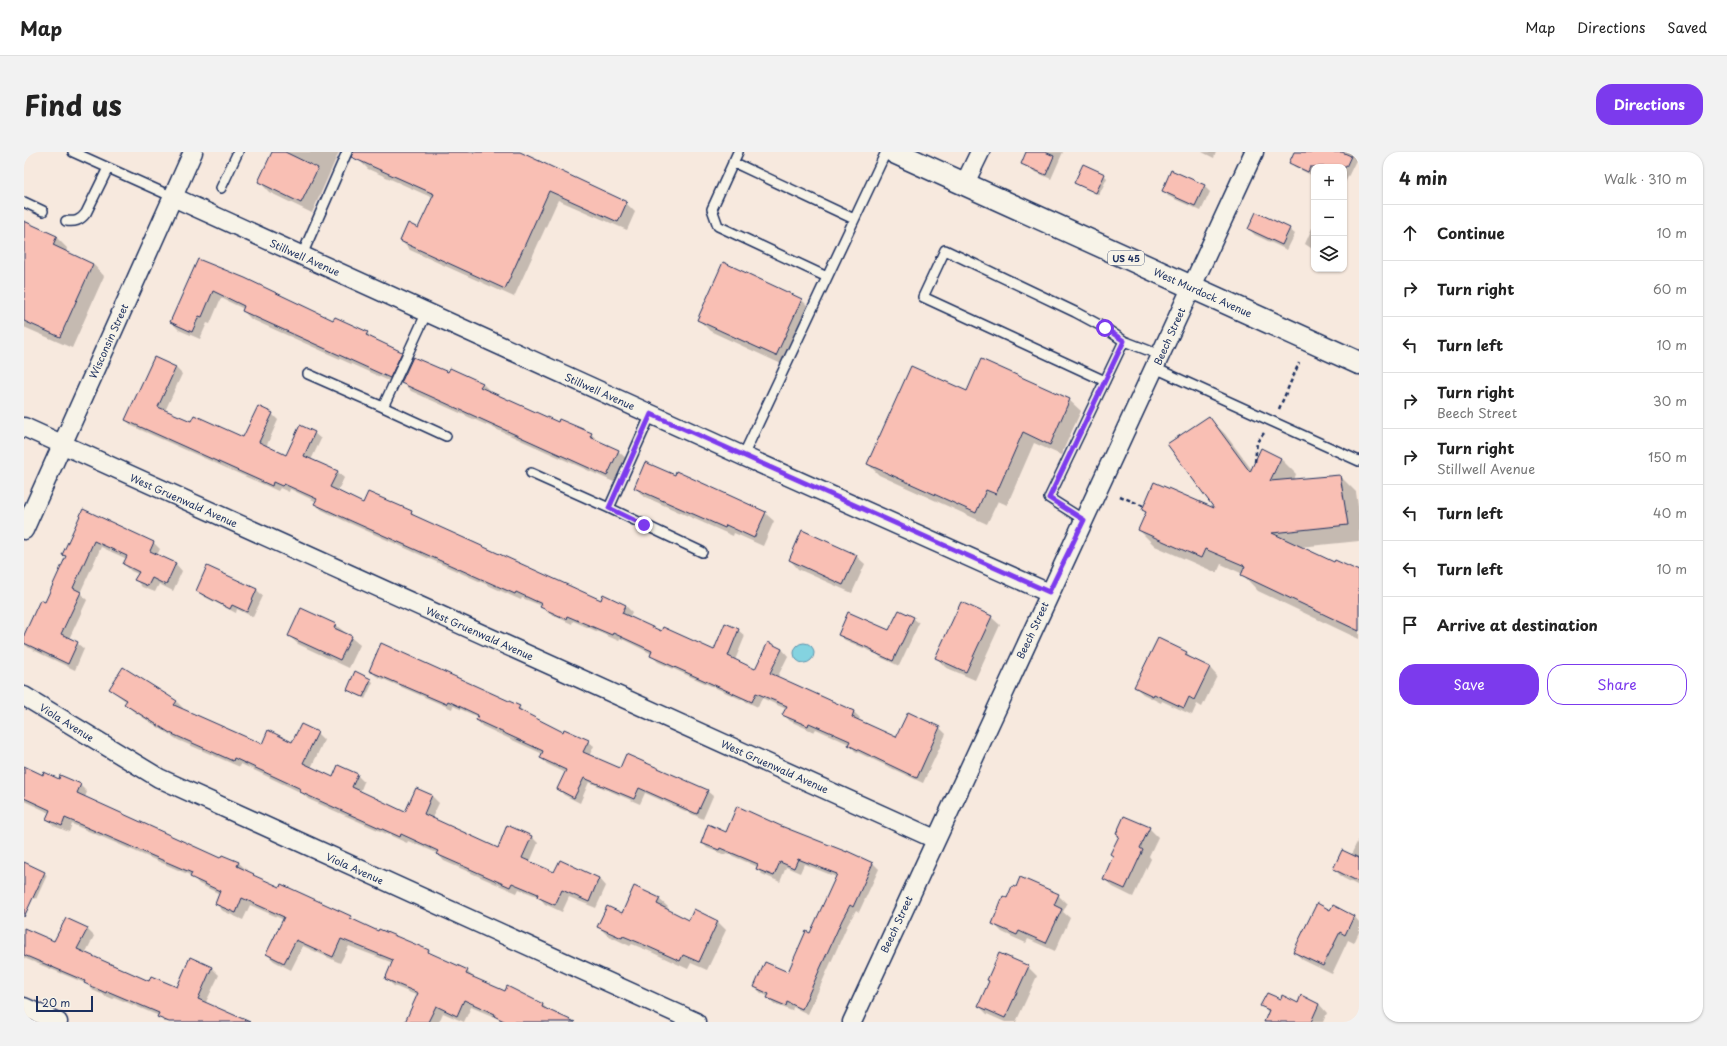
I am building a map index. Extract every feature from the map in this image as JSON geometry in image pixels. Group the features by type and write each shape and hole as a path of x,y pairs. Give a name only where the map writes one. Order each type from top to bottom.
{"main road":[{"name":"West Murdock Avenue","path":"894,152 1359,363"}],"street":[{"name":"Wisconsin Street","path":"24,530 194,152"},
{"path":"964,184 980,152"},
{"name":"Beech Street","path":"852,1022 1049,592 1084,520 1190,287 1254,152"},
{"name":"Stillwell Avenue","path":"173,197 743,456 1049,592"},
{"name":"West Gruenwald Avenue","path":"24,427 935,839"},
{"name":"Viola Avenue","path":"24,696 158,778 696,1022"},
{"path":"24,1007 58,1022"}],"lane":[{"path":"73,152 173,197"},
{"path":"221,188 237,152"},
{"path":"302,255 347,152"},
{"path":"738,152 712,209 718,226 827,277"},
{"path":"743,456 886,152"},
{"path":"733,162 854,219"},
{"path":"66,221 75,222 82,218 86,213 108,168"},
{"path":"24,202 43,211"},
{"path":"1105,381 923,297 945,250 1075,312 1105,328 1157,362 1359,461"},
{"path":"384,408 427,312"},
{"path":"1084,520 1049,498 1124,341"},
{"path":"308,374 446,436"},
{"path":"609,508 651,414"},
{"path":"531,473 702,552"}],"path":[{"path":"1278,410 1299,363"},
{"path":"1120,496 1143,506"}],"water":[{"path":"800,643 808,643 814,649 814,657 808,663 800,663 794,657 794,649"}],"building":[{"path":"272,152 285,152 318,168 301,203 258,182"},
{"path":"353,152 520,152 627,202 618,222 549,191 505,289 400,241 408,223 418,228 434,194 351,157"},
{"path":"1026,152 1045,152 1054,156 1046,175 1021,164"},
{"path":"1294,152 1342,152 1351,156 1347,165 1311,164 1308,172 1289,163"},
{"path":"1083,164 1105,174 1096,193 1074,183"},
{"path":"1171,170 1205,185 1195,206 1162,191"},
{"path":"1256,212 1290,228 1282,245 1248,229"},
{"path":"24,221 57,236 53,245 93,264 60,337 24,321"},
{"path":"198,259 245,278 333,320 335,317 368,332 366,335 402,352 390,378 242,311 244,306 213,291 202,317 199,316 192,332 170,322"},
{"path":"723,262 802,299 776,356 697,320"},
{"path":"154,357 176,367 158,407 191,421 194,415 243,437 258,406 273,413 259,442 286,455 300,425 315,432 304,456 338,471 330,487 363,503 368,492 412,511 411,514 601,600 603,594 626,605 622,613 661,631 663,627 714,650 725,623 739,629 728,656 755,669 768,642 782,649 770,673 854,711 852,717 896,737 908,712 940,727 917,778 848,745 850,741 809,723 808,726 782,715 787,706 756,693 752,702 650,656 652,651 613,633 612,635 567,616 566,619 540,607 542,604 516,592 515,594 314,504 317,499 284,484 282,486 273,482 272,486 125,420"},
{"path":"413,357 448,372 450,368 483,383 480,387 558,422 559,419 592,433 590,437 619,450 607,476 401,383"},
{"path":"981,359 1070,399 1050,445 1023,432 996,494 986,490 976,513 867,464 911,366 967,391"},
{"path":"1209,416 1250,472 1261,448 1281,458 1270,481 1340,475 1348,525 1272,533 1334,562 1335,560 1359,571 1359,631 1241,575 1245,566 1205,549 1201,558 1138,530 1146,512 1142,510 1154,482 1214,508 1167,444"},
{"path":"645,462 675,475 676,471 766,512 754,538 726,525 725,528 634,488"},
{"path":"83,509 154,542 150,551 176,563 166,585 152,578 148,586 134,580 139,572 123,564 127,556 94,541 73,588 81,592 61,634 78,642 68,664 24,643 24,635 40,600 45,602 66,556 62,555"},
{"path":"802,530 857,555 843,585 789,560"},
{"path":"207,566 257,589 247,612 232,605 230,609 196,591"},
{"path":"961,602 992,616 966,672 935,658"},
{"path":"301,608 336,624 334,628 352,636 340,660 288,636"},
{"path":"899,610 914,617 893,661 873,652 873,650 838,635 848,612 889,630"},
{"path":"1158,638 1187,652 1185,655 1210,667 1194,700 1189,697 1184,708 1154,694 1153,696 1134,687"},
{"path":"381,643 520,706 518,709 563,732 564,729 589,740 583,752 620,768 626,754 708,790 697,814 639,788 634,799 584,778 574,798 557,789 566,770 540,758 543,751 476,720 478,715 448,701 446,704 369,671"},
{"path":"123,667 177,701 174,705 262,744 268,730 292,742 301,724 318,732 303,763 333,777 338,765 358,774 352,787 405,812 416,788 432,795 424,814 498,848 507,825 532,836 522,858 554,872 560,860 599,878 589,902 562,890 555,905 537,897 538,894 512,883 510,887 436,854 438,851 401,834 400,837 300,792 301,789 234,758 233,761 170,733 124,704 127,700 109,689"},
{"path":"355,671 371,679 363,697 347,690"},
{"path":"24,766 43,775 44,772 59,779 60,775 81,784 77,793 220,858 222,855 239,862 237,866 254,874 253,875 280,887 281,884 351,916 350,918 378,931 379,929 429,950 428,952 468,970 466,974 505,991 507,986 543,1004 542,1007 575,1022 506,1022 494,1016 495,1014 464,1000 457,1016 436,1006 428,1022 405,1022 418,993 385,979 393,960 341,939 333,957 296,940 284,963 266,954 284,917 242,898 236,913 215,904 220,891 190,877 192,873 65,818 62,826 46,819 50,810 24,798"},
{"path":"737,806 781,826 847,851 873,863 853,907 850,905 842,920 802,1009 787,1002 786,1006 767,998 769,994 754,987 765,962 788,972 806,931 810,933 837,874 798,859 794,868 780,862 774,876 756,869 758,864 720,848 719,850 701,843 708,824 726,832"},
{"path":"1124,816 1150,827 1140,848 1143,850 1125,889 1103,879 1113,856 1110,854 1119,836 1116,834"},
{"path":"1342,850 1359,858 1359,882 1333,869"},
{"path":"24,862 45,872 24,917"},
{"path":"1020,877 1059,894 1054,905 1062,909 1046,943 1019,931 1017,935 992,924 1003,896 1007,898 1012,886 1016,887"},
{"path":"634,886 660,898 657,904 689,920 694,909 718,921 699,962 683,955 680,961 623,936 622,938 597,927 607,906 622,913"},
{"path":"1317,903 1330,910 1333,905 1354,916 1345,935 1340,932 1323,966 1293,952"},
{"path":"66,918 88,928 77,949 149,981 151,976 177,987 190,957 212,967 198,999 250,1022 169,1022 157,1017 159,1013 107,991 106,993 84,983 85,981 24,955 24,928 54,941"},
{"path":"999,953 1029,966 1005,1018 978,1006 989,981 987,980"},
{"path":"1267,993 1281,999 1282,995 1298,1003 1301,995 1319,1004 1311,1022 1264,1022 1269,1010 1260,1006"}],"route":[{"path":"644,525 609,508 651,414 1049,592 1084,520 1049,498 1124,341 1105,328"}]}
